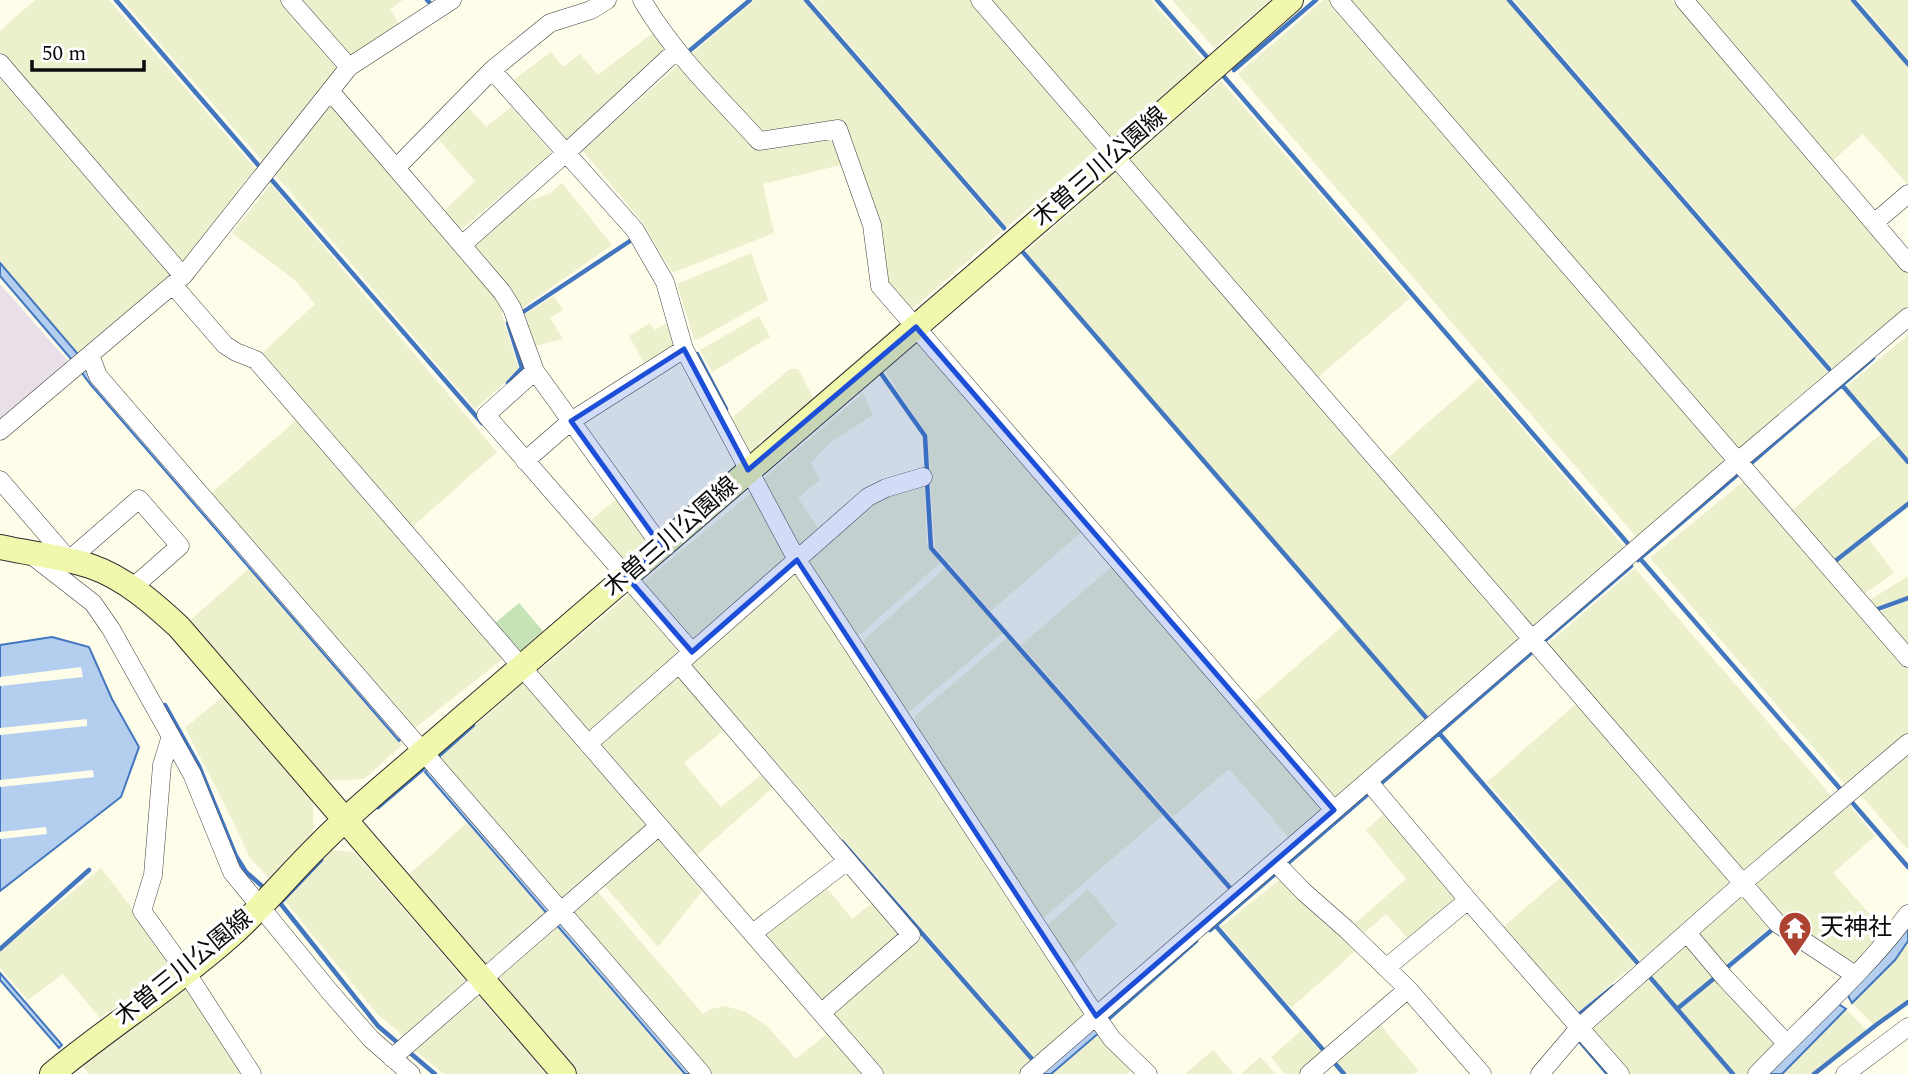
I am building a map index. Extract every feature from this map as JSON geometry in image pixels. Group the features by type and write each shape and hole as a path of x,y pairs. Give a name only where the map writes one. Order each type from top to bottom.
{"main road":[{"name":"木曽三川公園線","path":"52,1074 230,936 321,842 424,751 1291,0"},
{"path":"0,547 92,566 150,600 179,627 564,1074"}],"street":[{"path":"290,0 349,67"},
{"path":"0,431 178,280 349,67 452,0"},
{"path":"396,168 492,70 550,23 591,10 607,0"},
{"path":"642,0 676,51 759,141 838,129 872,225 880,286 1334,810"},
{"path":"980,0 1778,924 1855,975"},
{"path":"1339,0 1908,658"},
{"path":"1684,0 1908,263"},
{"path":"462,245 676,51"},
{"path":"0,63 178,280 225,345 256,360 874,1074"},
{"path":"492,70 635,230 666,282 684,349 797,560 1096,1016 1112,1039 1148,1074"},
{"path":"330,91 502,292 512,308 535,371 661,546"},
{"path":"1874,223 1908,194"},
{"path":"1029,1074 1908,317"},
{"path":"525,461 571,421 684,349"},
{"path":"84,360 424,751 557,915 702,1074"},
{"path":"535,371 486,415 626,576 685,658 847,860 911,935 821,1013"},
{"path":"588,744 868,496 923,477"},
{"path":"0,480 69,560 139,499 180,545 132,588"},
{"path":"30,554 93,603 111,629 192,774 232,872 371,1039 411,1074"},
{"path":"171,736 162,765 153,875 142,911 186,972 252,1074"},
{"path":"1540,1074 1580,1027 1743,883 1908,743"},
{"path":"1368,781 1620,1074"},
{"path":"392,1058 659,826"},
{"path":"752,933 847,860"},
{"path":"1275,862 1408,989 1482,1074"},
{"path":"1386,968 1468,900"},
{"path":"1757,1074 1839,994 1908,914"},
{"path":"1687,933 1787,1044"},
{"path":"1309,1074 1408,989"},
{"path":"1845,1074 1908,1027"}],"highlighted area":[{"path":"916,327 1334,810 1096,1016 797,560 692,652 626,576 661,546 571,421 684,349 748,470"}],"shaded area":[{"path":"0,284 67,360 65,369 0,425"}],"green space":[{"path":"35,0 109,0 259,173 185,264 181,264 0,51 0,31"},
{"path":"122,0 286,0 342,65 266,165"},
{"path":"297,0 403,0 390,9 400,26 353,58 345,57"},
{"path":"755,0 804,0 1002,231 910,311 888,285 842,124 758,137 690,55"},
{"path":"811,0 973,0 1100,146 1007,227"},
{"path":"986,0 1151,0 1203,60 1109,142"},
{"path":"1172,0 1270,0 1214,48"},
{"path":"1323,0 1331,0 1727,461 1638,539 1238,74"},
{"path":"1346,0 1507,0 1829,374 1737,451"},
{"path":"1514,0 1672,0 1908,270 1908,307 1834,370"},
{"path":"1691,0 1850,0 1908,67 1908,185 1863,134 1831,162"},
{"path":"1858,0 1908,0 1908,59"},
{"path":"655,31 668,46 667,52 568,139 562,139 511,82 551,52 563,67 580,54 598,75"},
{"path":"682,62 756,146 831,135 845,164 763,184 774,233 672,272 641,220 582,150"},
{"path":"0,71 170,271 168,278 79,354 0,263"},
{"path":"1221,81 1410,298 1315,380 1127,162"},
{"path":"466,105 486,127 511,107 552,153 463,228 458,228 444,211 475,181 435,135"},
{"path":"327,107 334,107 506,310 502,314 519,370 475,409 273,172"},
{"path":"1118,170 1520,635 1520,642 1430,719 1026,252"},
{"path":"562,183 612,245 522,308 471,245 517,205 549,194"},
{"path":"271,184 497,452 412,527 260,355 315,304 295,280 232,233"},
{"path":"751,253 768,300 699,339 694,339 677,284"},
{"path":"554,296 563,310 550,318 563,339 531,347 520,317"},
{"path":"759,316 770,337 712,372 700,350"},
{"path":"650,323 655,330 668,325 677,350 659,363 654,357 644,363 629,336"},
{"path":"1908,335 1908,460 1846,387"},
{"path":"920,341 1085,529 991,611 935,547 927,435 885,371"},
{"path":"790,369 798,369 814,399 759,442 760,446 748,455 730,419"},
{"path":"1479,378 1626,549 1533,629 1384,461"},
{"path":"863,393 873,415 831,442 811,463 820,480 798,498 819,529 805,543 798,544 764,483 764,478"},
{"path":"298,419 504,658 411,731 209,495"},
{"path":"1881,434 1908,466 1908,502 1831,562 1789,513"},
{"path":"924,480 927,546 941,562 861,634 854,634 808,566 806,555 870,500"},
{"path":"1745,480 1908,668 1908,736 1848,788 1650,558"},
{"path":"751,493 787,554 786,563 694,643 639,586"},
{"path":"619,497 649,538 620,564 586,524"},
{"path":"1868,538 1894,573 1864,594 1837,563"},
{"path":"1115,564 1324,809 1290,839 1229,769 1173,817 1021,645"},
{"path":"946,567 1004,632 910,711 902,710 863,650 865,639"},
{"path":"250,568 402,745 364,779 324,781 188,622"},
{"path":"1635,568 1834,799 1742,874 1546,646"},
{"path":"791,572 798,573 1086,1009 1086,1017 1036,1059 690,664"},
{"path":"1908,576 1908,596 1876,608 1870,600"},
{"path":"631,593 681,649 681,655 594,732 586,732 536,673"},
{"path":"1908,601 1908,651 1875,613"},
{"path":"519,603 543,631 519,652 494,624"},
{"path":"1344,625 1427,722 1336,800 1250,706"},
{"path":"1008,637 1163,815 1041,920 913,726 915,716"},
{"path":"679,673 728,727 684,763 721,807 766,771 777,784 694,858 600,749 601,739"},
{"path":"525,681 647,823 646,829 559,903 437,760"},
{"path":"227,693 313,794 313,832 269,878 250,858 185,728"},
{"path":"1578,702 1734,880 1645,965 1487,782"},
{"path":"1908,749 1908,850 1860,794"},
{"path":"1846,801 1875,836 1833,873 1885,931 1856,962 1784,921 1753,886"},
{"path":"1386,812 1458,895 1456,901 1410,941 1386,914 1362,935 1352,926 1406,879 1366,830"},
{"path":"468,822 548,915 485,968 406,877"},
{"path":"659,838 703,890 658,947 604,885"},
{"path":"332,850 354,852 467,983 405,1037 377,1014 285,901"},
{"path":"101,868 173,962 171,967 100,1018 63,974 28,1000 0,968 0,952"},
{"path":"1283,877 1360,947 1291,1008 1221,927"},
{"path":"1561,877 1636,963 1575,1015 1501,929"},
{"path":"823,883 852,919 876,900 903,931 821,1004 758,932"},
{"path":"1088,889 1117,924 1072,966 1045,927"},
{"path":"592,891 598,892 703,1014 725,1006 746,1012 767,1026 796,1059 829,1032 865,1074 707,1074 567,912"},
{"path":"1739,894 1744,896 1771,926 1722,968 1695,931"},
{"path":"555,923 685,1074 576,1074 492,977"},
{"path":"919,935 1033,1062 1019,1074 882,1074 831,1014"},
{"path":"1908,941 1908,1001 1874,1025 1852,1003 1895,960"},
{"path":"1683,942 1716,974 1678,1007 1649,972"},
{"path":"1645,976 1730,1074 1627,1074 1586,1027"},
{"path":"1718,978 1781,1044 1749,1074 1736,1074 1680,1010"},
{"path":"188,985 246,1074 89,1074 77,1060"},
{"path":"474,991 546,1074 444,1074 411,1047"},
{"path":"1846,1009 1867,1031 1812,1074 1782,1074"},
{"path":"1377,1021 1418,1070 1414,1074 1347,1074 1334,1058"},
{"path":"1302,1030 1323,1054 1300,1074 1285,1074 1271,1057"},
{"path":"1100,1032 1132,1065 1127,1074 1051,1074"},
{"path":"1213,1050 1234,1074 1185,1074"},
{"path":"1260,1057 1276,1074 1241,1074"}],"water":[{"path":"0,263 404,736 399,741 0,276"},
{"path":"52,637 89,647 112,699 139,747 121,797 0,891 0,645"},
{"path":"431,767 696,1074 685,1074 425,772"},
{"path":"1908,924 1908,941 1895,960 1852,1003 1847,994"},
{"path":"0,973 62,1045 59,1048 0,980"},
{"path":"1837,1003 1846,1009 1782,1074 1767,1074"},
{"path":"1092,1027 1100,1032 1051,1074 1038,1074"}],"pier":[{"path":"81,667 83,677 0,686 0,677"},
{"path":"87,719 87,726 0,735 0,728"},
{"path":"93,770 94,777 0,787 0,780"},
{"path":"46,827 47,834 0,839 0,832"}],"waterway":[{"path":"116,0 259,166"},
{"path":"427,0 430,3"},
{"path":"688,52 750,0"},
{"path":"806,0 1004,228"},
{"path":"1157,0 1207,57"},
{"path":"1234,70 1316,0"},
{"path":"1509,0 1829,369"},
{"path":"1853,0 1908,64"},
{"path":"1220,72 1630,546"},
{"path":"270,178 482,423"},
{"path":"520,314 633,239"},
{"path":"1021,250 1429,721"},
{"path":"508,323 522,368 508,383"},
{"path":"697,354 726,409"},
{"path":"1750,464 1873,358"},
{"path":"880,372 925,436 927,472"},
{"path":"1842,385 1908,462"},
{"path":"1638,560 1738,474"},
{"path":"927,481 931,548 1231,889"},
{"path":"1835,564 1834,562 1908,504"},
{"path":"1637,555 1842,791"},
{"path":"1544,641 1631,566"},
{"path":"1873,609 1908,598"},
{"path":"1379,785 1532,652"},
{"path":"165,705 199,766 236,856 246,872 263,887"},
{"path":"436,758 473,725"},
{"path":"1439,733 1641,967"},
{"path":"378,807 425,767"},
{"path":"1288,863 1369,793"},
{"path":"1850,800 1908,867"},
{"path":"842,842 1032,1059"},
{"path":"321,860 280,903 378,1026 399,1044"},
{"path":"0,949 89,870"},
{"path":"1210,930 1276,873"},
{"path":"1215,925 1325,1052"},
{"path":"1724,970 1773,929"},
{"path":"1107,1020 1196,941"},
{"path":"1648,975 1733,1074"},
{"path":"1677,1009 1717,976"},
{"path":"1581,1013 1613,987"},
{"path":"1814,1074 1908,1002"},
{"path":"1578,1039 1608,1074"},
{"path":"409,1052 435,1074"},
{"path":"1333,1061 1344,1074"}],"place":[{"name":"天神社","path":"1795,958"}]}
